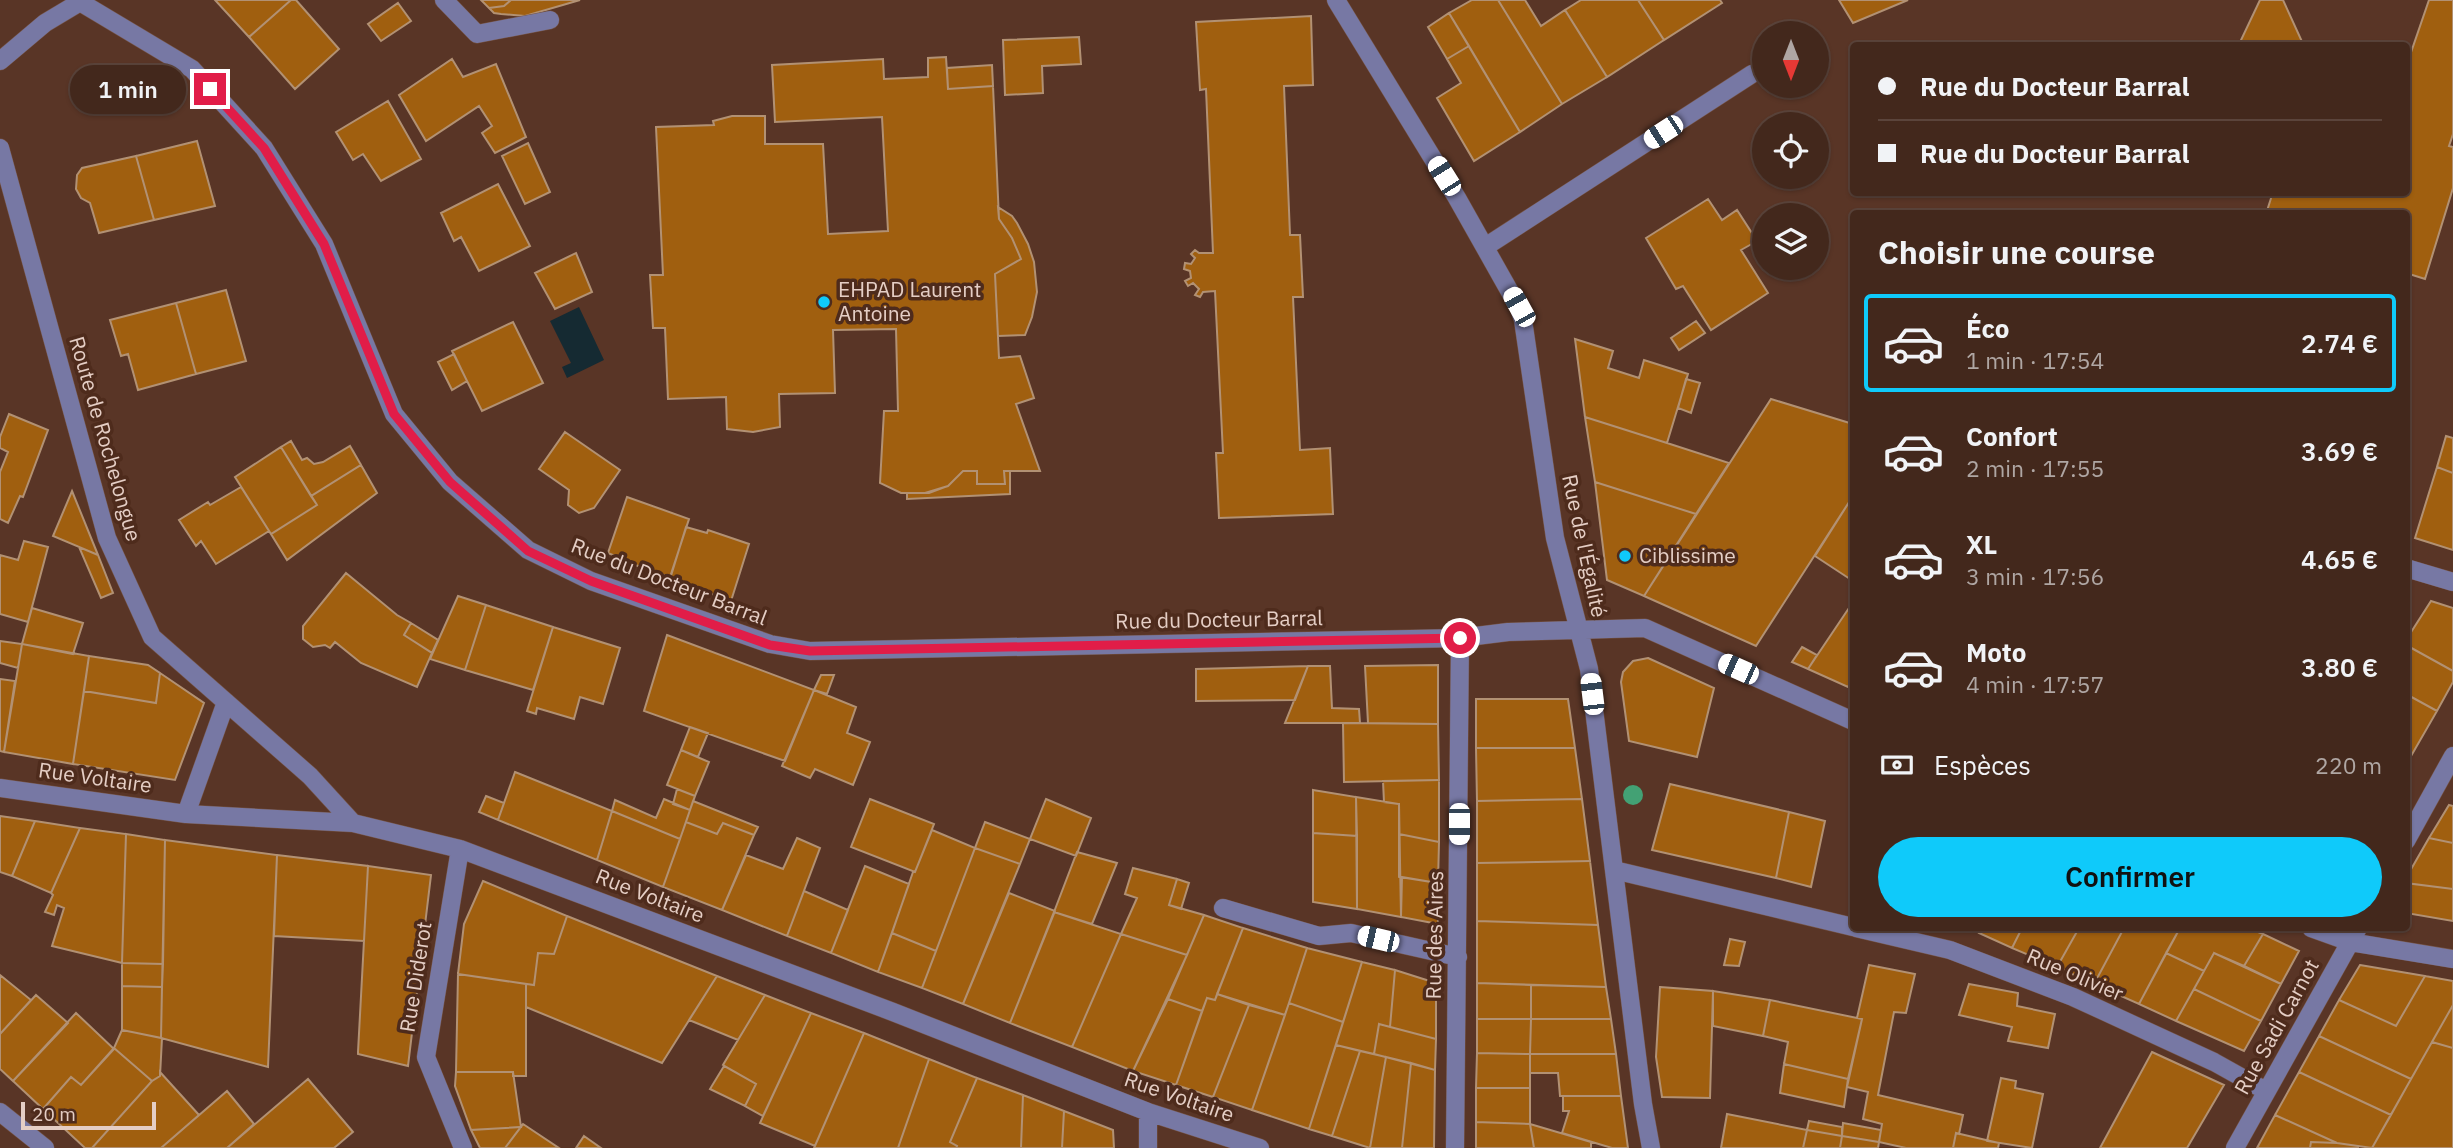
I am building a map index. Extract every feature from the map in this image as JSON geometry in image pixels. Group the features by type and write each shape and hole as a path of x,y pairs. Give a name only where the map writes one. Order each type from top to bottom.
{"street":[{"path":"444,0 477,34 550,20"},
{"name":"Rue de l'Égalité","path":"1336,0 1485,247 1519,307 1523,320 1555,538 1589,668 1643,1104 1651,1148"},
{"name":"Rue du Docteur Barral","path":"0,61 45,23 80,1 192,69 264,148 324,244 394,414 450,482 528,551 591,581 770,645 810,651 1460,638 1508,632 1645,628 1850,719"},
{"path":"1485,247 1752,74"},
{"name":"Route de Rochelongue","path":"0,148 107,538 152,637 310,776 353,823"},
{"path":"2410,569 2453,582"},
{"name":"Rue des Aires","path":"1455,1148 1460,638"},
{"path":"186,814 226,702"},
{"path":"2410,834 2453,756"},
{"name":"Rue Voltaire","path":"0,788 186,814 353,823 460,849 893,1012 1147,1112 1260,1148"},
{"name":"Rue Diderot","path":"460,849 426,1058 463,1148"},
{"name":"Rue Olivier","path":"1614,870 1850,926"},
{"path":"1223,908 1319,936 1351,933 1458,957"},
{"name":"Rue Olivier","path":"1871,931 1950,950 2073,996 2214,1062 2266,1091"},
{"path":"2329,931 2453,959"},
{"name":"Rue Sadi Carnot","path":"2235,1148 2354,935"},
{"path":"0,1112 44,1148"},
{"path":"1147,1112 1148,1148"}],"water":[{"path":"579,307 604,360 567,378 562,367 571,363 550,321"}],"building":[{"path":"215,0 291,0 249,37"},
{"path":"291,0 296,0 339,49 295,89 249,37"},
{"path":"481,0 511,0 504,6 489,8"},
{"path":"511,0 580,0 525,16 494,13 489,8 504,6"},
{"path":"1472,0 1498,0 1562,104 1520,132 1449,13"},
{"path":"1498,0 1525,0 1541,26 1565,10 1607,77 1562,104"},
{"path":"1581,0 1638,0 1664,40 1607,77 1565,10"},
{"path":"1638,0 1720,0 1722,3 1664,40"},
{"path":"1839,0 1908,0 1853,23"},
{"path":"2260,0 2283,0 2302,42 2242,42"},
{"path":"2429,0 2453,0 2453,134 2449,146 2453,147 2453,188 2425,279 2410,274 2410,210 2267,210 2272,196 2410,196 2410,55"},
{"path":"398,3 411,21 381,41 368,24"},
{"path":"1449,13 1469,46 1447,59 1428,27"},
{"path":"1311,16 1313,85 1284,86 1290,235 1300,235 1303,297 1293,297 1300,450 1330,448 1333,514 1219,518 1216,453 1223,453 1215,291 1203,292 1200,297 1195,295 1199,289 1193,283 1188,286 1185,281 1191,278 1190,271 1184,269 1185,263 1191,264 1195,258 1191,254 1195,250 1199,253 1213,253 1206,89 1200,90 1196,22"},
{"path":"1079,37 1081,64 1042,66 1043,93 1005,95 1003,40"},
{"path":"1469,46 1520,132 1474,161 1437,98 1461,83 1447,59"},
{"name":"EHPAD Laurent Antoine","path":"946,57 948,89 993,86 999,219 1012,238 1021,259 995,274 999,358 1020,356 1034,398 1016,404 1040,471 1004,471 1005,484 977,484 977,471 963,471 948,486 925,493 901,493 880,483 884,411 898,411 896,329 833,330 835,393 779,394 780,427 753,432 727,429 726,397 668,399 665,328 653,328 650,275 663,275 656,127 714,125 713,121 732,116 765,116 765,144 823,144 828,234 888,231 882,117 775,122 772,65 883,59 884,79 928,77 928,58"},
{"path":"452,59 463,77 496,64 526,137 495,153 482,133 492,126 479,106 426,141 399,95"},
{"path":"992,65 993,86 948,89 947,68"},
{"path":"388,101 421,159 381,181 363,154 353,160 336,132"},
{"path":"197,141 215,206 154,220 136,156"},
{"path":"528,143 550,192 525,204 502,156"},
{"path":"136,156 154,220 99,233 90,203 81,198 76,189 77,175 82,168"},
{"path":"498,184 530,246 479,271 461,237 454,241 441,213"},
{"path":"1708,199 1722,220 1737,210 1752,233 1752,244 1741,250 1752,268 1752,280 1760,280 1768,293 1711,330 1683,286 1676,289 1646,238"},
{"path":"998,207 1012,216 1017,223 1034,262 1037,292 1025,335 998,336 995,274 1021,259 1012,238 999,219"},
{"path":"576,253 592,292 555,309 535,273"},
{"path":"226,290 246,361 196,374 176,303"},
{"path":"176,303 196,374 138,390 128,354 121,356 110,320"},
{"path":"1696,321 1705,333 1679,350 1671,338"},
{"path":"513,322 543,383 482,411 452,351"},
{"path":"1575,339 1613,351 1608,368 1639,378 1644,360 1688,374 1667,443 1585,417"},
{"path":"454,354 467,381 452,390 438,362"},
{"path":"1686,379 1700,383 1691,413 1678,408"},
{"path":"1771,399 1850,423 1850,501 1756,646 1644,596"},
{"path":"9,414 48,430 23,497 20,496 8,523 0,519 0,472 8,452 0,448 0,437"},
{"path":"1585,417 1729,463 1696,514 1595,482"},
{"path":"565,432 620,470 594,508 579,513 568,505 569,490 539,469"},
{"path":"2446,436 2453,438 2453,473 2437,467"},
{"path":"291,441 302,460 307,458 314,464 323,462 350,446 361,465 311,496 281,447"},
{"path":"281,447 317,505 271,534 235,477"},
{"path":"361,465 377,493 287,560 271,534 317,505 311,496"},
{"path":"2437,467 2453,473 2453,550 2415,538"},
{"path":"963,471 977,471 977,484 1005,484 1004,471 1010,471 1010,494 907,499 907,493 929,493 948,486"},
{"path":"1595,482 1696,514 1644,596 1607,580"},
{"path":"241,487 269,531 216,564 201,541 196,546 179,520 208,502 210,505"},
{"path":"72,491 98,555 53,536"},
{"path":"627,497 689,519 670,577 608,553"},
{"path":"1850,501 1850,579 1815,556"},
{"path":"686,527 707,533 708,530 749,544 731,601 670,579"},
{"path":"24,541 48,547 28,622 0,614 0,555 18,560"},
{"path":"79,547 98,555 113,593 101,598"},
{"path":"346,573 397,615 411,623 404,635 432,653 417,687 361,663 335,642 330,648 325,645 313,647 303,639 303,626"},
{"path":"458,596 486,605 465,670 430,659"},
{"path":"2431,601 2453,608 2453,671 2410,647 2410,634"},
{"path":"486,605 553,627 533,690 465,670"},
{"path":"1850,606 1848,687 1808,669"},
{"path":"32,608 83,623 73,654 22,644"},
{"path":"411,623 438,640 432,653 404,635"},
{"path":"553,627 620,648 603,704 580,697 574,719 537,708 536,714 527,711"},
{"path":"667,635 814,690 785,761 644,711"},
{"path":"0,641 22,644 18,668 0,663"},
{"path":"22,644 89,656 73,764 4,752"},
{"path":"1802,647 1817,655 1808,669 1792,662"},
{"path":"2410,647 2453,671 2453,682 2437,711 2410,696"},
{"path":"89,656 148,665 160,673 156,703 84,691"},
{"path":"1648,658 1714,688 1697,757 1629,741 1621,682 1623,672 1633,661"},
{"path":"1438,665 1438,724 1368,723 1365,666"},
{"path":"1308,666 1330,666 1332,708 1359,709 1360,723 1285,723"},
{"path":"1308,666 1295,700 1196,701 1196,669"},
{"path":"160,673 204,703 175,780 73,764 84,691 156,703"},
{"path":"821,675 834,675 827,694 814,690"},
{"path":"0,679 15,681 4,752 0,751"},
{"path":"814,690 856,707 847,733 870,742 853,785 815,769 810,778 782,766"},
{"path":"2410,696 2437,711 2410,758"},
{"path":"1476,699 1568,699 1575,748 1476,748"},
{"path":"1343,723 1438,724 1439,780 1344,782"},
{"path":"690,727 708,733 698,757 681,750"},
{"path":"1476,748 1575,748 1582,799 1477,801"},
{"path":"681,750 709,762 695,796 667,785"},
{"path":"515,772 612,811 597,860 498,820"},
{"path":"1439,780 1439,842 1399,834 1399,804 1384,802 1383,781"},
{"path":"1670,784 1789,812 1776,878 1652,850"},
{"path":"677,789 695,796 690,810 673,804"},
{"path":"1313,790 1356,797 1357,836 1313,833"},
{"path":"486,796 504,803 498,820 479,812"},
{"path":"1356,797 1399,804 1401,917 1357,909"},
{"path":"664,799 690,810 680,839 612,811 615,800 656,818"},
{"path":"870,799 934,824 915,872 851,847"},
{"path":"1046,799 1091,818 1076,856 1030,839"},
{"path":"1582,799 1590,861 1477,863 1477,801"},
{"path":"693,801 758,827 754,835 723,823 717,834 686,822"},
{"path":"2449,805 2453,806 2453,843 2429,838"},
{"path":"612,811 680,839 663,887 597,860"},
{"path":"1789,812 1825,821 1811,887 1776,878"},
{"path":"0,816 35,821 12,876 0,872"},
{"path":"35,821 80,828 51,893 12,876"},
{"path":"686,822 717,834 723,823 754,835 722,910 663,887"},
{"path":"985,822 1030,839 1020,864 975,848"},
{"path":"80,828 126,834 122,963 52,946 64,908 57,905 54,915 45,912"},
{"path":"932,830 975,848 936,951 892,933 913,872"},
{"path":"1313,833 1357,836 1357,909 1313,902"},
{"path":"126,834 165,840 163,964 122,963"},
{"path":"1399,834 1439,842 1438,883 1399,877"},
{"path":"797,838 820,848 787,936 722,910 746,855 783,869"},
{"path":"2429,838 2453,843 2453,889 2410,884 2410,871"},
{"path":"165,840 277,855 268,1067 161,1038"},
{"path":"975,848 1020,864 963,1004 922,988"},
{"path":"1077,852 1117,863 1092,924 1054,912"},
{"path":"277,855 368,866 364,941 274,936"},
{"path":"1590,861 1598,925 1477,921 1477,863"},
{"path":"368,866 431,875 408,1066 358,1054"},
{"path":"865,866 909,884 878,972 831,953"},
{"path":"1133,868 1177,879 1169,905 1204,915 1187,955 1121,934 1137,898 1125,894"},
{"path":"1402,877 1438,883 1438,924 1401,917"},
{"path":"1177,879 1189,883 1181,909 1169,905"},
{"path":"483,881 567,916 554,954 538,953 534,985 458,974 464,924"},
{"path":"2410,884 2453,889 2453,921 2410,914"},
{"path":"804,891 848,910 831,953 787,936"},
{"path":"1009,893 1055,911 1010,1023 963,1004"},
{"path":"1054,912 1121,934 1072,1047 1010,1023"},
{"path":"1204,915 1243,928 1215,1000 1207,998 1202,1011 1168,999"},
{"path":"567,916 717,976 662,1063 526,1007 526,984 534,985 538,953 554,954"},
{"path":"1477,921 1598,925 1606,987 1477,983"},
{"path":"1243,928 1307,948 1285,1015 1217,994"},
{"path":"1980,931 2020,931 2012,948 1979,933"},
{"path":"2020,931 2077,931 2057,967 2012,948"},
{"path":"2077,931 2122,931 2094,984 2057,967"},
{"path":"2122,931 2178,931 2139,1004 2094,984"},
{"path":"2178,931 2256,931 2263,934 2244,966 2214,953 2204,971 2166,953"},
{"path":"892,933 936,951 922,988 878,972"},
{"path":"1121,934 1187,955 1133,1071 1072,1047"},
{"path":"2263,934 2299,951 2281,984 2244,966"},
{"path":"1730,939 1745,942 1739,966 1724,965"},
{"path":"1307,948 1362,962 1343,1022 1289,1003"},
{"path":"2166,953 2204,971 2176,1021 2139,1004"},
{"path":"2214,953 2281,984 2261,1021 2194,989"},
{"path":"1362,962 1395,970 1390,1027 1379,1024 1374,1054 1336,1045"},
{"path":"122,963 163,964 162,987 122,986"},
{"path":"1869,965 1915,974 1906,1013 1894,1012 1878,1095 1963,1115 1953,1148 1906,1148 1879,1142 1882,1124 1863,1119 1868,1092 1847,1087 1862,1019 1857,1018"},
{"path":"2360,965 2425,976 2396,1026 2339,1000"},
{"path":"1395,970 1436,983 1436,1039 1390,1027"},
{"path":"458,974 526,984 526,1076 513,1076 513,1072 456,1072"},
{"path":"0,975 31,1000 0,1034"},
{"path":"717,976 765,995 738,1040 689,1020"},
{"path":"2425,976 2453,981 2453,1005 2411,1079 2319,1036 2339,1000 2396,1026"},
{"path":"1477,983 1531,985 1531,1019 1477,1019"},
{"path":"1969,984 2018,993 2017,1006 2055,1014 2048,1048 2008,1041 2012,1027 1959,1015"},
{"path":"1531,985 1606,987 1611,1019 1531,1019"},
{"path":"122,986 162,987 161,1038 122,1030"},
{"path":"1660,987 1713,991 1710,1098 1662,1097 1656,1057"},
{"path":"2194,989 2261,1021 2244,1051 2176,1021"},
{"path":"1713,991 1770,1000 1763,1036 1713,1026"},
{"path":"1217,994 1249,1005 1213,1097 1176,1085 1207,998 1215,1000"},
{"path":"36,995 68,1023 13,1081 0,1069 0,1034"},
{"path":"765,995 811,1013 763,1116 745,1106 756,1084 723,1065"},
{"path":"1168,999 1202,1011 1176,1085 1133,1071"},
{"path":"1770,1000 1862,1019 1848,1079 1784,1064 1788,1042 1763,1036"},
{"path":"1289,1003 1343,1022 1309,1129 1252,1110"},
{"path":"1249,1005 1285,1015 1252,1110 1213,1097"},
{"path":"2453,1005 2453,1048 2432,1042"},
{"path":"76,1013 114,1049 81,1085 71,1077 43,1109 13,1081"},
{"path":"811,1013 864,1033 815,1146 760,1123"},
{"path":"1477,1019 1531,1019 1530,1054 1477,1053"},
{"path":"1531,1019 1611,1019 1616,1054 1530,1054"},
{"path":"1379,1024 1436,1039 1435,1070 1374,1054"},
{"path":"122,1030 162,1038 160,1076 152,1081 114,1048"},
{"path":"864,1033 929,1059 898,1148 814,1148"},
{"path":"2319,1036 2411,1079 2391,1115 2299,1072"},
{"path":"2432,1042 2453,1048 2453,1148 2372,1148"},
{"path":"1336,1045 1360,1051 1332,1136 1309,1129"},
{"path":"114,1048 152,1081 92,1148 85,1148 43,1109 71,1077 81,1085"},
{"path":"1360,1051 1386,1057 1370,1148 1332,1136"},
{"path":"2152,1052 2224,1085 2187,1148 2100,1148"},
{"path":"1477,1053 1530,1054 1530,1088 1476,1088"},
{"path":"1530,1054 1616,1054 1621,1096 1560,1096 1558,1073 1530,1073"},
{"path":"1386,1057 1411,1063 1402,1148 1370,1148"},
{"path":"929,1059 977,1078 950,1142 957,1146 898,1148"},
{"path":"1411,1063 1435,1070 1434,1148 1402,1148"},
{"path":"1784,1064 1848,1079 1844,1107 1780,1093"},
{"path":"724,1066 756,1084 745,1106 710,1089"},
{"path":"160,1072 199,1115 161,1148 92,1148 152,1081 160,1076"},
{"path":"456,1072 513,1072 521,1127 471,1130 455,1086"},
{"path":"2299,1072 2391,1115 2372,1148 2337,1143 2275,1115"},
{"path":"977,1078 1023,1095 1021,1148 956,1148 957,1146 950,1142"},
{"path":"2001,1078 2016,1081 2015,1088 2043,1094 2032,1148 1987,1141"},
{"path":"308,1079 353,1132 334,1148 227,1148"},
{"path":"1476,1088 1530,1088 1530,1124 1476,1122"},
{"path":"227,1091 254,1124 227,1148 161,1148"},
{"path":"1023,1095 1064,1111 1062,1148 1021,1148"},
{"path":"1563,1096 1621,1096 1628,1148 1612,1148 1562,1133 1569,1111 1563,1111"},
{"path":"1064,1111 1113,1130 1114,1148 1062,1148"},
{"path":"1727,1114 1807,1130 1803,1148 1721,1148"},
{"path":"2275,1115 2337,1143 2311,1142 2310,1148 2257,1148"},
{"path":"1809,1121 1842,1127 1842,1136 1807,1130"},
{"path":"1476,1122 1530,1124 1534,1148 1476,1148"},
{"path":"1843,1123 1881,1130 1879,1142 1842,1136"},
{"path":"523,1124 559,1148 505,1148"},
{"path":"1530,1124 1591,1142 1591,1148 1534,1148"},
{"path":"521,1127 505,1148 480,1148 471,1130"},
{"path":"1807,1130 1842,1136 1840,1148 1803,1148"},
{"path":"1956,1133 1999,1143 1998,1148 1953,1148"},
{"path":"584,1136 601,1148 576,1148"},
{"path":"1842,1136 1879,1142 1878,1148 1840,1148"},
{"path":"2311,1142 2337,1143 2358,1148 2310,1148"}],"place":[{"name":"EHPAD Laurent Antoine","path":"824,302"},
{"name":"Ciblissime","path":"1625,556"}],"route":[{"path":"210,89 264,148 324,244 394,414 450,482 528,551 591,581 770,645 810,651 1460,638"}]}
